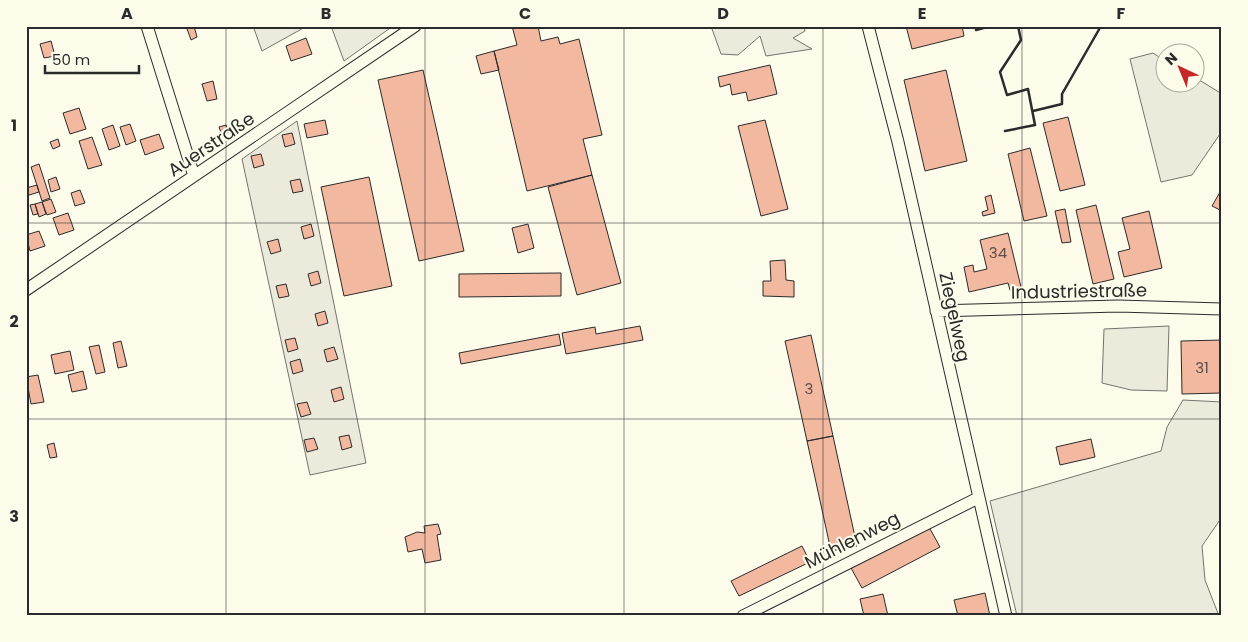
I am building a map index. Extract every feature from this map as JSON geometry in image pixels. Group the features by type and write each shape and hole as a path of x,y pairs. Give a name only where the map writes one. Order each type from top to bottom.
{"street":[{"path":"147,26 194,176"},
{"name":"Auerstraße","path":"26,290 415,26"},
{"name":"Ziegelweg","path":"868,26 898,142 1006,616"},
{"name":"Industriestraße","path":"936,311 1118,306 1222,309"},
{"name":"Mühlenweg","path":"743,616 978,498"}],"shaded area":[{"path":"253,26 307,26 262,51"},
{"path":"331,26 393,26 344,61"},
{"path":"711,26 804,26 805,31 793,38 812,49 766,56 760,36 738,55 721,54"},
{"path":"1153,53 1156,55 1156,92 1206,92 1206,84 1222,94 1222,131 1192,175 1161,182 1130,59"},
{"path":"297,121 366,463 310,475 242,159"},
{"path":"1169,326 1167,391 1131,390 1102,383 1104,329"},
{"path":"1183,400 1222,402 1222,517 1202,546 1205,580 1219,616 1017,616 990,501 1161,451 1167,427"}],"building":[{"path":"186,26 194,26 197,37 191,40"},
{"path":"512,26 538,26 541,41 558,37 560,44 579,39 602,135 583,139 592,175 527,191 494,51 517,45"},
{"path":"906,26 962,26 964,36 912,49"},
{"path":"306,38 312,54 291,61 286,46"},
{"path":"51,41 55,56 44,58 40,44"},
{"path":"494,51 499,70 481,74 476,56"},
{"path":"770,65 777,94 748,101 746,92 732,95 730,84 720,87 718,77"},
{"path":"423,70 464,251 419,261 378,80"},
{"path":"946,70 967,161 925,171 904,80"},
{"path":"213,81 217,99 207,101 202,84"},
{"path":"79,108 86,129 70,134 63,113"},
{"path":"1068,117 1085,185 1060,191 1043,123"},
{"path":"325,120 328,134 307,138 304,124"},
{"path":"765,120 788,209 761,216 738,126"},
{"path":"130,124 136,141 126,145 120,127"},
{"path":"113,125 120,146 109,150 102,129"},
{"path":"226,125 229,132 222,135 219,127"},
{"path":"292,133 295,144 285,147 282,135"},
{"path":"159,134 164,148 145,155 140,140"},
{"path":"92,137 102,165 88,169 79,141"},
{"path":"58,139 60,146 53,149 50,142"},
{"path":"1030,148 1047,216 1024,221 1008,154"},
{"path":"261,154 264,165 254,168 251,156"},
{"path":"39,164 50,198 42,201 31,167"},
{"path":"592,175 621,283 577,295 548,187"},
{"path":"56,177 60,189 51,192 48,180"},
{"path":"369,177 392,286 344,296 321,187"},
{"path":"300,179 303,191 293,193 290,181"},
{"path":"37,185 39,192 26,196 26,188"},
{"path":"80,190 85,203 75,206 71,193"},
{"path":"1220,192 1222,193 1222,211 1212,206"},
{"path":"991,195 995,213 983,216 982,212 988,210 985,197"},
{"path":"51,199 56,212 47,215 42,202"},
{"path":"42,202 46,214 39,217 35,204"},
{"path":"35,204 38,214 33,215 30,205"},
{"path":"1096,205 1114,279 1093,284 1076,210"},
{"path":"1065,209 1071,242 1062,243 1055,211"},
{"path":"1149,211 1162,268 1124,277 1118,252 1130,249 1122,218"},
{"path":"68,213 74,230 59,235 53,218"},
{"path":"311,224 314,236 304,239 301,227"},
{"path":"528,224 534,248 518,253 512,228"},
{"path":"39,231 45,246 30,251 26,235"},
{"path":"1008,233 1021,287 1010,290 1008,283 969,292 964,267 973,265 974,272 987,269 980,240"},
{"path":"278,239 281,251 271,254 267,242"},
{"path":"785,260 786,280 794,281 794,297 763,296 763,281 771,281 770,261"},
{"path":"318,271 321,283 311,286 308,274"},
{"path":"561,273 561,296 459,297 459,274"},
{"path":"286,284 289,296 279,298 276,286"},
{"path":"325,311 328,323 318,326 315,314"},
{"path":"640,326 643,340 566,354 562,333 595,327 596,334"},
{"path":"559,334 561,345 461,364 459,353"},
{"path":"811,335 833,436 807,441 785,341"},
{"path":"295,338 298,349 288,352 285,340"},
{"path":"1222,340 1222,393 1182,394 1181,341"},
{"path":"121,341 127,366 118,368 113,343"},
{"path":"99,345 105,372 96,374 89,347"},
{"path":"334,347 338,359 327,362 324,350"},
{"path":"70,351 74,370 55,374 51,355"},
{"path":"300,359 303,371 293,374 290,362"},
{"path":"83,371 87,389 72,392 68,375"},
{"path":"38,375 44,402 31,404 26,377"},
{"path":"341,387 344,399 334,402 331,390"},
{"path":"307,402 311,414 301,417 297,404"},
{"path":"349,435 352,447 342,450 339,437"},
{"path":"833,436 857,546 831,551 807,441"},
{"path":"314,438 318,449 307,452 304,440"},
{"path":"1091,439 1095,457 1060,465 1056,447"},
{"path":"54,443 57,457 50,458 47,445"},
{"path":"438,524 441,534 437,535 441,560 425,563 422,549 408,552 405,537 417,532 425,533 424,526"},
{"path":"929,527 940,547 862,588 851,568"},
{"path":"802,546 810,562 739,596 731,581"},
{"path":"985,593 990,616 958,616 954,600"},
{"path":"883,594 888,616 864,616 860,599"}],"wall":[{"path":"976,30 991,26"},
{"path":"1005,131 1035,125 1028,89 1007,95 1000,72 1021,40 1018,26"},
{"path":"1033,111 1062,104 1062,94 1101,26"}]}
